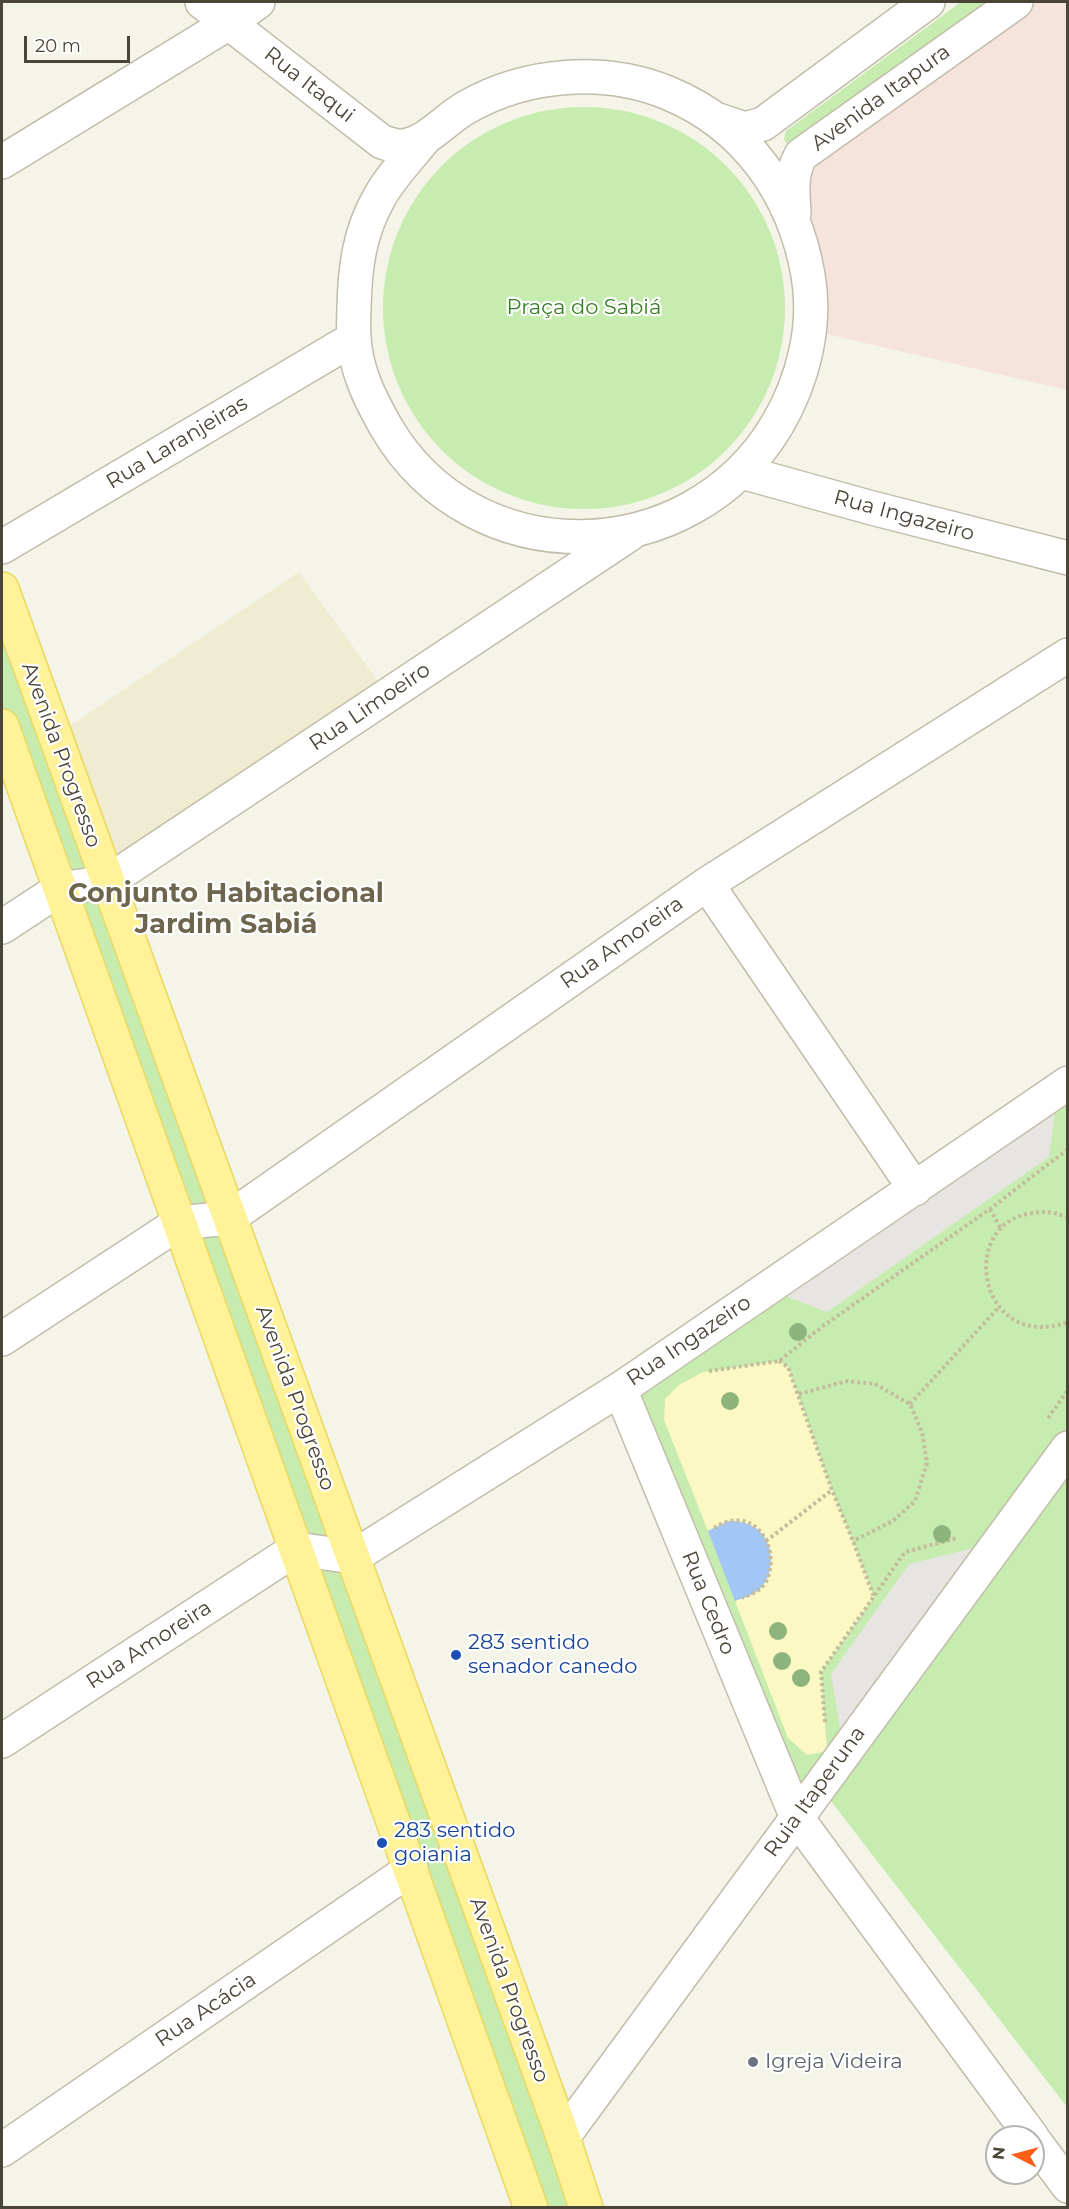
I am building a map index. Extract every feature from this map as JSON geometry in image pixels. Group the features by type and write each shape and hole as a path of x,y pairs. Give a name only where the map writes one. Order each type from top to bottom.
{"main road":[{"name":"Avenida Progresso","path":"2,589 586,2208"},
{"path":"2,726 411,1869 525,2205"}],"street":[{"name":"Rua Itaqui","path":"202,2 382,142 401,147 424,139"},
{"path":"2,162 258,2"},
{"path":"714,119 745,129 764,124 928,2"},
{"name":"Avenida Itapura","path":"794,220 792,183 801,155 1016,2"},
{"path":"566,76 618,79 669,93 714,119 747,147 771,178 794,220 804,251 810,291 809,330 802,370 782,416 767,442 742,472 711,497 677,516 633,532 570,538 544,535 508,526 479,514 446,493 419,471 396,444 371,401 360,371 354,339 355,266 366,227 379,197 424,139 466,107 514,86 566,76"},
{"name":"Rua Laranjeiras","path":"2,547 354,339"},
{"name":"Rua Ingazeiro","path":"742,472 1068,558"},
{"name":"Rua Limoeiro","path":"107,882 633,532"},
{"name":"Rua Amoreira","path":"179,1223 229,1218 707,884 1068,655"},
{"path":"2,927 60,889 107,882"},
{"path":"707,884 915,1189"},
{"name":"Rua Ingazeiro","path":"353,1557 620,1389 1068,1083"},
{"path":"2,1339 179,1223"},
{"name":"Rua Cedro","path":"620,1389 796,1818 1022,2125"},
{"name":"Ruia Itaperuna","path":"562,2137 1068,1448"},
{"path":"296,1549 353,1557"},
{"name":"Rua Amoreira","path":"2,1741 296,1549"},
{"name":"Rua Acácia","path":"2,2150 411,1869"},
{"name":"Rua Cedro","path":"1045,2155 1068,2186"}],"path":[{"path":"703,1372 779,1361 823,1326 990,1209 1068,1149"},
{"path":"990,1209 1002,1229"},
{"path":"1068,1218 1058,1213 1040,1211 1022,1215 1002,1229 994,1238 987,1255 986,1273 990,1291 999,1307 1014,1320 1035,1327 1052,1327 1068,1322"},
{"path":"910,1404 999,1307"},
{"path":"779,1361 788,1366 832,1490 874,1597"},
{"path":"798,1394 847,1381 875,1384 910,1404 922,1432 927,1463 916,1500 893,1521 853,1541"},
{"path":"1041,1427 1068,1390"},
{"path":"766,1541 832,1490"},
{"path":"708,1531 728,1521 738,1521 757,1528 766,1541 771,1558 771,1568 762,1587 735,1602"},
{"path":"825,1728 821,1671 905,1551 962,1537"}],"shaded area":[{"path":"1019,2 1067,2 1067,390 809,330 794,171"},
{"path":"299,572 388,695 107,882 55,736"},
{"path":"1058,1090 1049,1157 827,1312 767,1289"},
{"path":"998,1542 844,1753 831,1674 909,1564"}],"green space":[{"path":"961,2 993,2 795,148 788,146 784,139 786,131"},
{"name":"Praça do Sabiá","path":"584,107 623,111 661,123 695,141 726,166 751,197 769,231 781,269 785,308 781,347 769,385 751,419 726,450 695,475 661,493 623,505 584,509 545,505 507,493 473,475 442,450 417,419 399,385 387,347 383,308 387,269 399,231 417,197 442,166 473,141 507,123 545,111"},
{"path":"2,589 586,2207 516,2207 2,726"},
{"path":"1067,1083 1067,2107 820,1787 797,1818 620,1389"}],"sand":[{"path":"779,1361 788,1367 832,1490 874,1597 821,1672 827,1751 807,1755 788,1738 735,1601 753,1592 765,1581 770,1566 769,1546 728,1521 708,1531 664,1420 665,1399 679,1385 703,1372"}],"water":[{"path":"728,1521 742,1522 756,1528 766,1541 771,1557 769,1574 761,1588 735,1601 708,1531"}],"place":[{"name":"283 sentido senador canedo","path":"456,1655"},
{"name":"283 sentido goiania","path":"382,1843"},
{"name":"Igreja Videira","path":"753,2062"}],"district":[{"name":"Conjunto Habitacional Jardim Sabiá","path":"226,910"}]}
